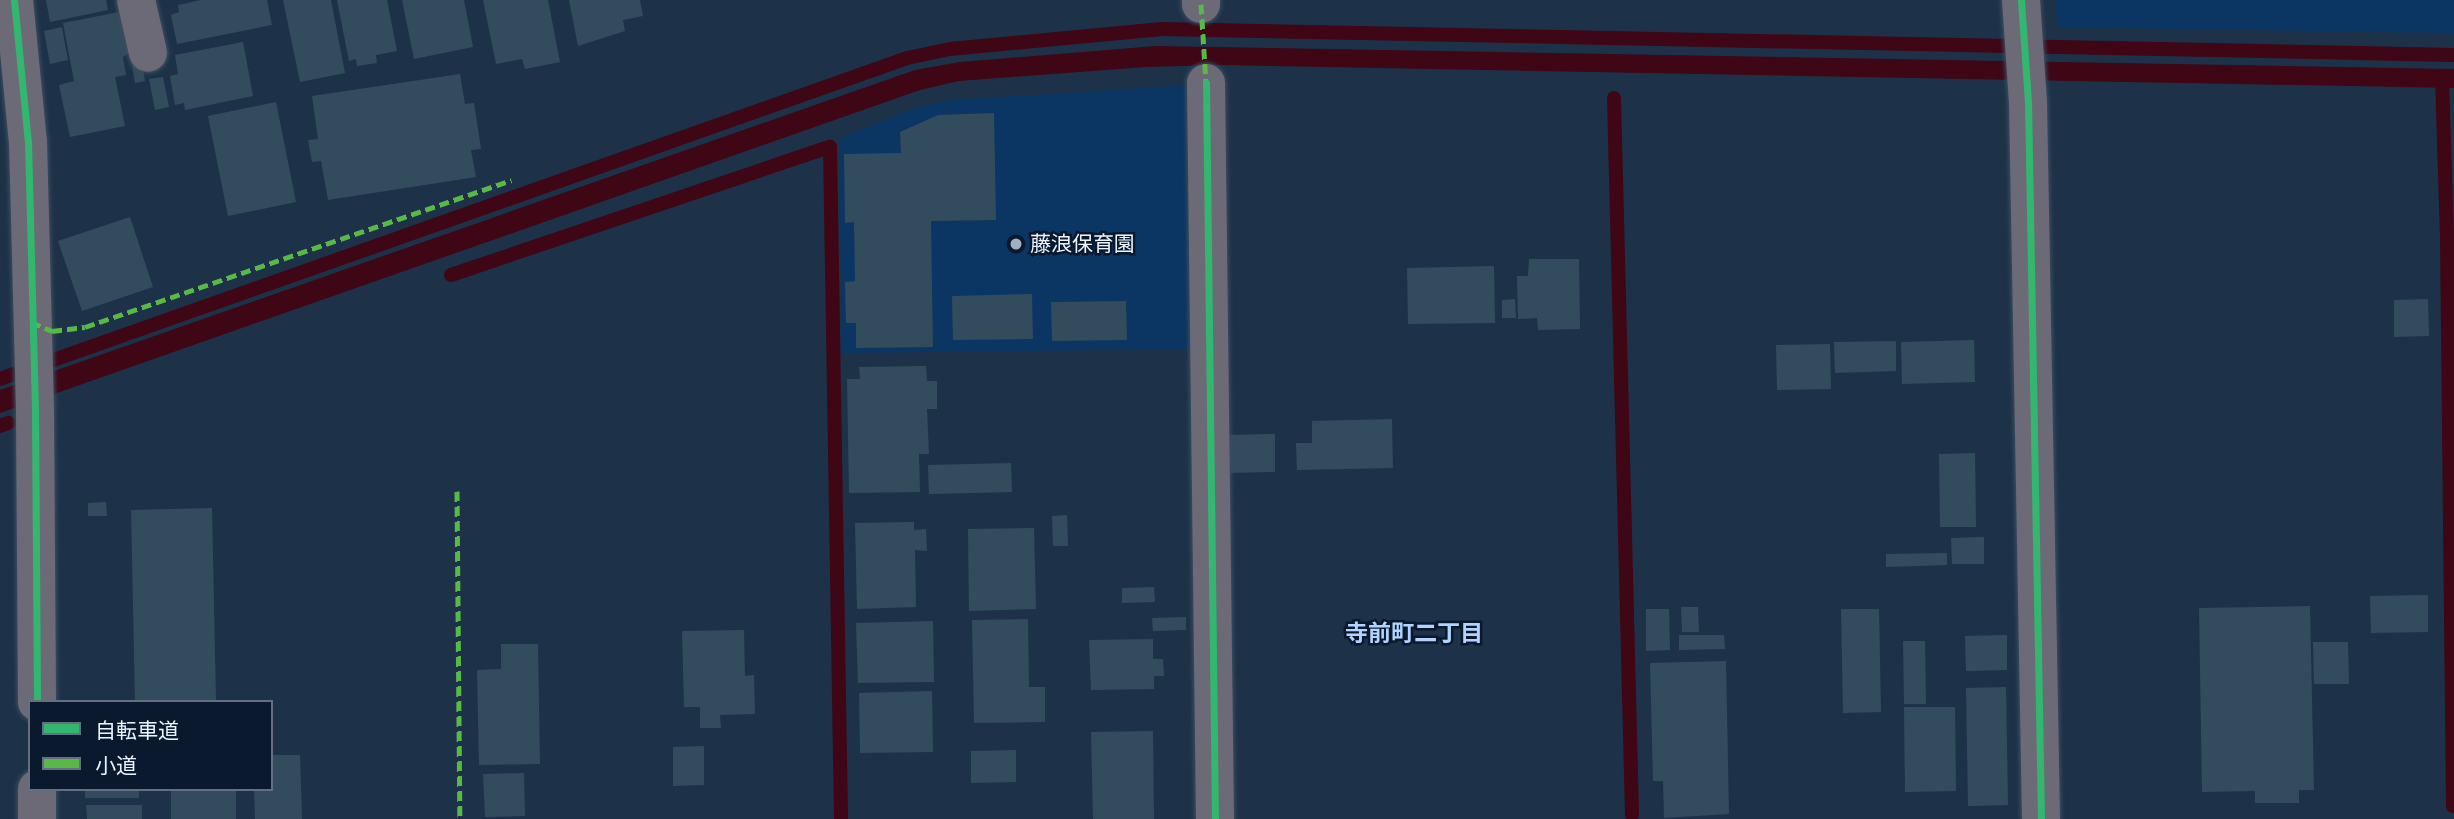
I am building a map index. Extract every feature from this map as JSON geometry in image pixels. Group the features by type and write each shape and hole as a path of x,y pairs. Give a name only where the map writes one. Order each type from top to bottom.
{"street":[{"path":"14,0 28,142 35,413 37,700"},
{"path":"136,0 148,53"},
{"path":"2022,12 2028,102 2041,819"},
{"path":"1206,83 1215,819"},
{"path":"37,791 37,819"}],"shaded area":[{"path":"2055,0 2454,0 2454,33 2058,27"},
{"path":"1156,46 2454,69 2454,88 1220,65 1146,67 959,81 920,90 0,413 0,390 915,70 960,62"},
{"name":"藤浪保育園","path":"1190,85 1194,349 842,353 839,139 917,107 952,100"}],"building":[{"path":"46,0 106,0 108,10 50,22"},
{"path":"201,0 267,0 272,25 177,44 171,15 179,12 178,5"},
{"path":"283,0 331,0 345,73 300,82"},
{"path":"337,0 387,0 397,51 376,55 377,63 357,66 356,59 349,61"},
{"path":"402,0 464,0 473,47 414,59"},
{"path":"483,0 548,0 560,62 525,69 522,59 496,64"},
{"path":"569,0 640,0 643,16 623,20 625,31 578,46"},
{"path":"124,11 132,51 123,57 126,75 115,77 125,126 70,137 59,85 74,81 63,23"},
{"path":"62,27 68,60 50,64 44,31"},
{"path":"243,42 253,96 185,110 184,103 175,105 170,76 178,74 175,55"},
{"path":"142,65 145,81 135,83 132,66"},
{"path":"460,74 465,104 474,103 481,149 471,150 476,177 328,200 321,161 312,162 308,140 318,139 312,96"},
{"path":"163,77 169,107 155,110 149,79"},
{"path":"276,102 296,202 228,216 208,116"},
{"path":"994,113 996,220 931,221 933,347 856,348 856,323 846,323 845,282 855,281 854,222 845,223 844,154 901,153 900,132 938,115"},
{"path":"130,217 153,287 82,311 58,241"},
{"path":"1529,259 1579,259 1580,329 1538,330 1537,318 1518,319 1517,276 1528,276"},
{"path":"1494,266 1495,323 1408,324 1407,268"},
{"path":"1032,294 1033,339 953,340 952,296"},
{"path":"1515,299 1516,318 1502,318 1502,300"},
{"path":"2428,299 2429,336 2394,337 2394,300"},
{"path":"1126,301 1127,340 1052,341 1051,302"},
{"path":"1974,340 1975,382 1902,384 1901,342"},
{"path":"1896,341 1896,371 1835,373 1834,342"},
{"path":"1830,344 1831,389 1777,390 1776,345"},
{"path":"926,366 927,381 937,381 937,409 927,409 929,454 919,454 920,492 849,493 847,379 860,379 859,367"},
{"path":"1392,419 1393,468 1297,470 1296,443 1312,443 1312,421"},
{"path":"1275,434 1275,472 1228,473 1227,435"},
{"path":"1975,453 1976,527 1940,527 1939,454"},
{"path":"1011,463 1012,492 929,494 928,465"},
{"path":"106,502 107,516 88,516 88,503"},
{"path":"212,508 216,700 135,700 131,510"},
{"path":"1067,515 1068,546 1053,546 1052,516"},
{"path":"914,522 914,530 926,529 927,551 915,550 916,607 857,609 855,523"},
{"path":"1034,528 1036,609 969,611 968,529"},
{"path":"1984,537 1984,564 1952,564 1951,538"},
{"path":"1947,553 1947,565 1886,567 1886,554"},
{"path":"1154,587 1155,602 1122,603 1122,588"},
{"path":"2428,595 2428,632 2371,633 2370,596"},
{"path":"2310,606 2314,790 2299,790 2299,803 2255,803 2255,791 2202,792 2199,608"},
{"path":"1681,607 1698,607 1699,632 1682,632"},
{"path":"1646,609 1669,609 1670,650 1646,651"},
{"path":"1841,609 1879,609 1881,712 1843,713"},
{"path":"1186,617 1186,630 1153,631 1152,618"},
{"path":"1028,619 1029,687 1045,687 1045,722 974,723 972,620"},
{"path":"933,621 934,682 858,683 856,623"},
{"path":"744,630 745,676 754,675 755,714 720,715 721,728 700,728 700,707 684,707 682,631"},
{"path":"1679,635 1724,635 1725,649 1679,650"},
{"path":"2007,635 2007,670 1966,671 1965,636"},
{"path":"1153,639 1153,659 1163,659 1164,676 1154,676 1154,689 1091,690 1089,640"},
{"path":"1903,641 1925,641 1926,704 1904,704"},
{"path":"2313,642 2348,642 2349,684 2314,684"},
{"path":"501,644 538,644 540,764 479,765 477,670 501,669"},
{"path":"1726,661 1729,814 1664,818 1663,781 1653,781 1650,663"},
{"path":"2006,687 2008,805 1968,806 1966,688"},
{"path":"932,691 933,752 860,753 859,693"},
{"path":"1904,707 1955,707 1956,791 1905,792"},
{"path":"1153,731 1154,819 1093,819 1091,732"},
{"path":"704,746 704,785 673,786 673,747"},
{"path":"1016,750 1016,782 971,783 971,751"},
{"path":"273,755 300,755 302,819 255,819 254,791 273,791"},
{"path":"524,773 525,816 485,817 483,774"},
{"path":"85,791 139,791 139,798 85,798"},
{"path":"171,791 236,791 236,819 171,819"},
{"path":"86,805 142,805 142,819 87,819"}],"waterway":[{"path":"0,379 907,58 950,49 1162,29 2454,55"},
{"path":"2442,78 2447,235 2453,806"},
{"path":"1614,98 1632,815"},
{"path":"451,275 830,147 841,819"},
{"path":"0,426 8,423"}],"marked path":[{"path":"1201,4 1206,83"},
{"path":"31,322 52,331 85,327 511,180"},
{"path":"457,491 460,819"}],"cycle path":[{"path":"14,0 28,142 35,413 37,700"},
{"path":"2021,0 2028,102 2041,819"},
{"path":"1206,83 1215,819"}],"place":[{"name":"藤浪保育園","path":"1016,244"}],"district":[{"name":"寺前町二丁目","path":"1414,633"}]}
